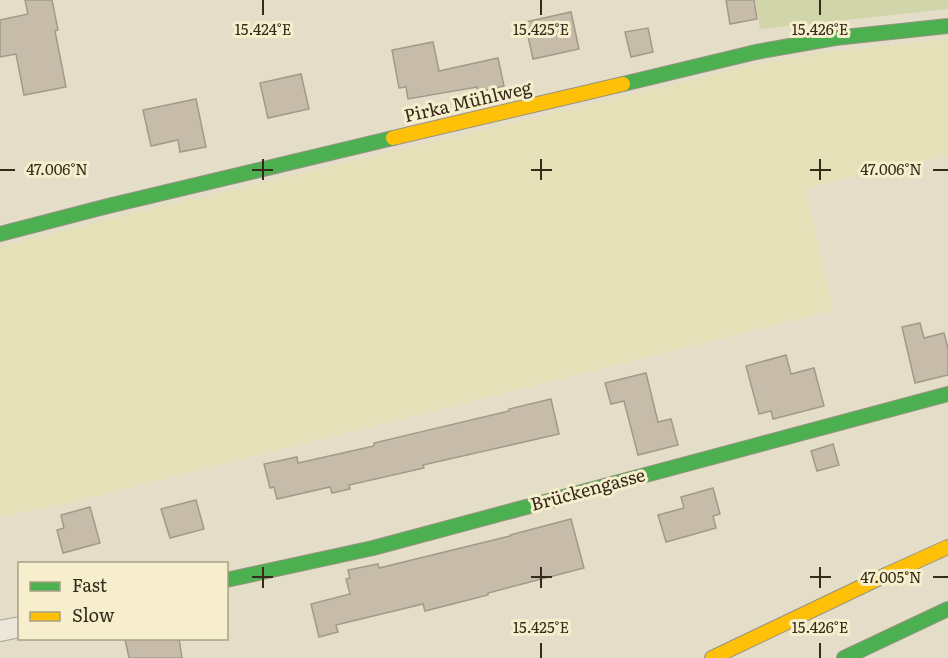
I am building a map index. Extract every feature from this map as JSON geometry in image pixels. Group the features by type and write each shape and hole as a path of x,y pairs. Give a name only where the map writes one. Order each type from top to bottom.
{"main road":[{"name":"Pirka Mühlweg","path":"0,234 120,203 756,52 835,38 948,26"},
{"name":"Brückengasse","path":"228,580 373,548 948,394"},
{"path":"712,658 948,547"},
{"path":"844,658 948,609"}],"street":[{"path":"0,631 18,627"}],"shaded area":[{"path":"948,39 948,155 805,188 833,310 73,502 0,517 0,247 758,64 836,51"}],"green space":[{"path":"755,0 948,0 948,9 760,29"}],"building":[{"path":"25,0 52,0 58,30 55,31 66,87 24,95 16,54 0,57 0,20 28,14"},
{"path":"726,0 754,0 757,19 730,24"},
{"path":"571,12 579,49 533,59 525,22"},
{"path":"648,28 653,52 631,57 625,32"},
{"path":"433,42 439,71 498,58 504,86 478,92 477,87 408,99 406,87 399,88 392,50"},
{"path":"301,74 309,109 268,118 260,83"},
{"path":"196,99 206,147 180,152 178,140 151,146 143,110"},
{"path":"920,323 924,338 944,333 948,348 948,375 915,383 902,327"},
{"path":"786,355 791,374 814,368 824,406 773,419 771,411 759,414 746,366"},
{"path":"646,373 658,422 671,419 678,445 638,455 624,401 611,404 605,383"},
{"path":"551,399 559,434 423,465 424,468 349,485 350,489 332,493 330,487 277,499 274,487 270,488 264,464 297,457 298,463 374,446 374,443"},
{"path":"833,444 839,465 817,471 811,451"},
{"path":"713,488 720,514 713,516 716,528 666,542 658,515 684,508 681,497"},
{"path":"196,500 204,529 170,538 161,509"},
{"path":"90,507 100,543 63,553 57,530 64,528 61,515"},
{"path":"571,519 584,568 425,611 423,604 336,625 338,632 319,637 311,604 350,594 346,579 350,578 348,570 378,564 379,568"},
{"path":"125,640 179,640 182,658 129,658"}],"traffic: fast":[{"path":"623,84 756,52 835,38 948,26"},
{"path":"0,234 393,138"},
{"path":"228,580 373,548 948,394"},
{"path":"844,658 948,609"}],"traffic: slow":[{"path":"393,138 623,84"},
{"path":"712,658 948,547"}]}
